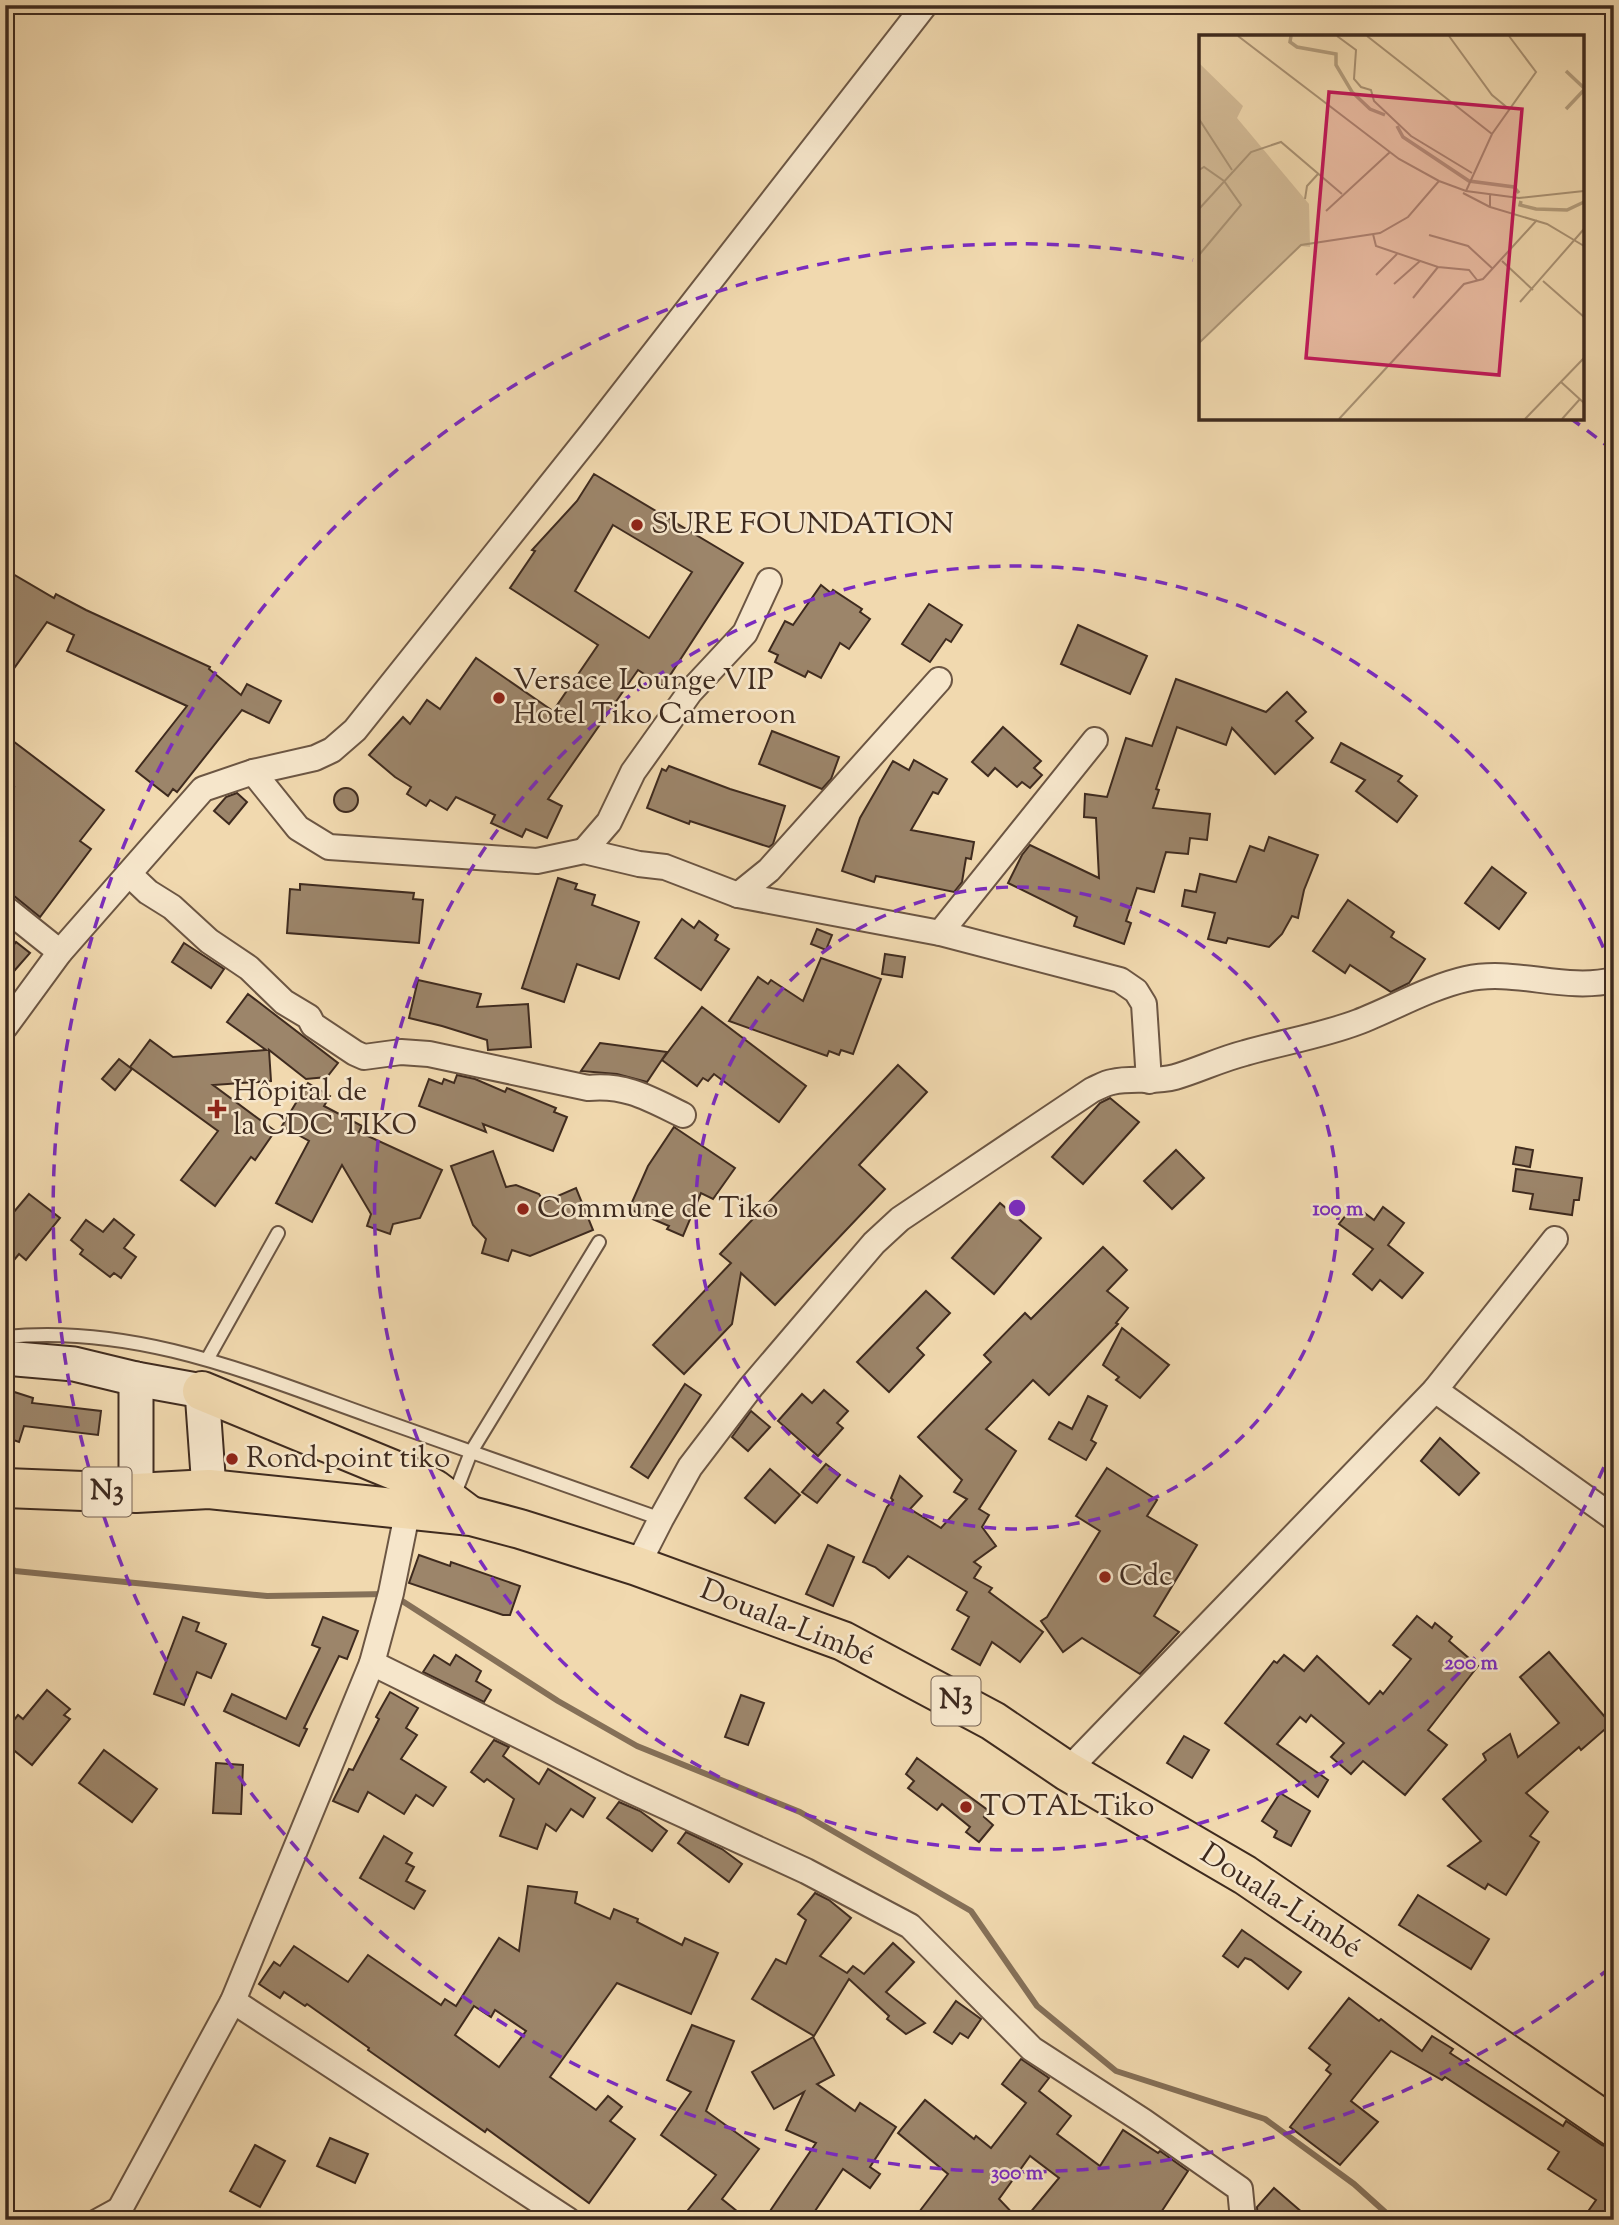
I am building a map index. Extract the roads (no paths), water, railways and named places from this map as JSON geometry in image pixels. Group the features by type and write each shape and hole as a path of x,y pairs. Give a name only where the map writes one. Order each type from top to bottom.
{"highway":[{"path":"205,1375 418,1480 461,1510"},
{"name":"Douala-Limbé","path":"5,1488 136,1493 209,1489 408,1508 461,1510 637,1566 843,1641 993,1721 1067,1771 1245,1875 1614,2127"}],"street":[{"path":"5,1027 60,953 203,789 253,772 315,758 332,750 355,730 591,434 925,5"},
{"path":"584,851 609,822 633,772 690,692 744,633 769,581"},
{"path":"738,895 769,870 939,680"},
{"path":"940,933 1095,740"},
{"path":"253,772 298,828 329,847 537,861 584,851 665,867 738,895 940,933 1120,980 1136,990 1144,1004 1149,1081"},
{"path":"129,874 209,940 249,968 284,1002 309,1017 313,1026 364,1057 401,1052 429,1054 589,1088 620,1088 683,1115"},
{"path":"5,908 60,953"},
{"path":"637,1566 690,1467 751,1387 874,1243 900,1219 1092,1090 1111,1082 1172,1078 1244,1053 1308,1038 1355,1023 1465,979 1485,976 1586,984 1614,981"},
{"path":"1067,1771 1435,1390 1555,1239"},
{"path":"5,1358 74,1364 136,1379 205,1375 209,1489"},
{"path":"136,1379 136,1493"},
{"path":"1435,1390 1614,1518"},
{"path":"120,2209 233,2001 372,1663 391,1593 408,1508"},
{"path":"372,1663 611,1781 806,1871 909,1926 1032,2049 1143,2121 1240,2189 1243,2220"},
{"path":"233,2001 568,2220"}],"lane":[{"path":"205,1375 278,1233"},
{"path":"461,1510 471,1452 599,1242"},
{"path":"5,1337 30,1335 122,1339 205,1375 471,1452 660,1519"},
{"path":"88,2220 120,2209"}],"waterway":[{"path":"5,1563 15,1571 267,1596 387,1594"},
{"path":"396,1597 558,1701 637,1746 800,1812 971,1911 1037,2006 1116,2071 1265,2119 1354,2184 1394,2220"}],"place":[{"name":"SURE FOUNDATION","path":"637,525"},
{"name":"Versace Lounge VIP Hotel Tiko Cameroon","path":"499,698"},
{"name":"Hôpital de la CDC TIKO","path":"217,1109"},
{"name":"Commune de Tiko","path":"523,1209"},
{"name":"Rond point tiko","path":"232,1459"},
{"name":"Cdc","path":"1105,1577"},
{"name":"TOTAL Tiko","path":"966,1807"}]}
